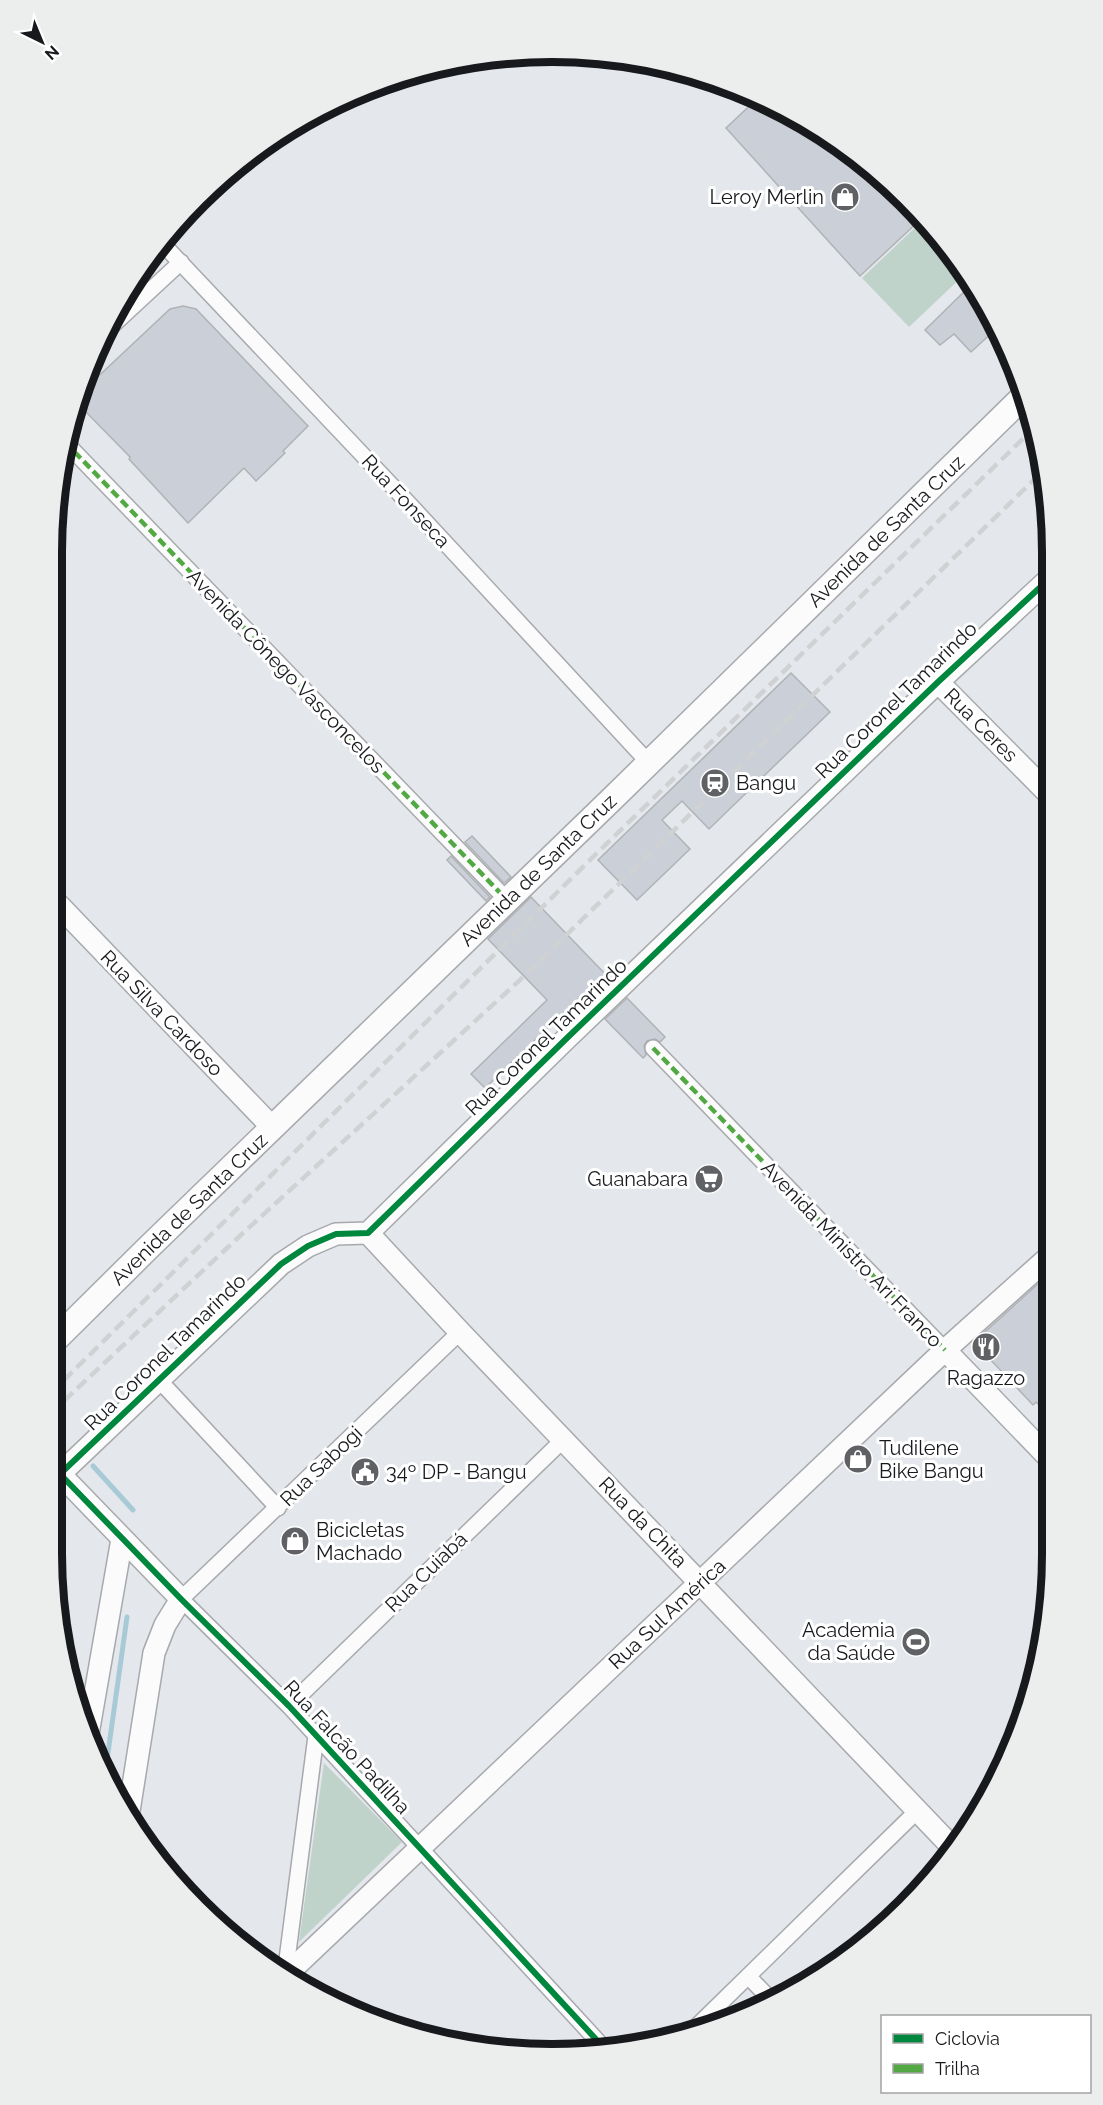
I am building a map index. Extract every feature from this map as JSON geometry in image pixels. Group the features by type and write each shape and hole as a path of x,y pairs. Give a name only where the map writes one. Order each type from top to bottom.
{"main road":[{"name":"Avenida de Santa Cruz","path":"62,1333 1018,402"},
{"name":"Rua Coronel Tamarindo","path":"62,1474 281,1264 308,1246 336,1234 368,1233 559,1046 938,682 1042,586"},
{"name":"Rua Ceres","path":"938,682 1042,787"},
{"name":"Rua Silva Cardoso","path":"62,908 273,1128"},
{"name":"Rua da Chita","path":"368,1233 947,1842"},
{"name":"Rua Sul América","path":"291,1969 945,1350 1042,1263"},
{"name":"Avenida Ministro Ari Franco","path":"945,1350 1042,1451"},
{"name":"Rua Falcão Padilha","path":"62,1485 122,1539 181,1599"},
{"path":"91,1718 122,1539"},
{"path":"130,1803 154,1653 165,1625 181,1599"}],"street":[{"name":"Rua Fonseca","path":"167,248 411,506 649,763"},
{"path":"121,318 181,262"},
{"name":"Avenida Cônego Vasconcelos","path":"72,450 507,900"},
{"name":"Avenida Ministro Ari Franco","path":"653,1048 945,1350"},
{"name":"Rua Sabogi","path":"181,1599 460,1332"},
{"path":"159,1380 278,1508"},
{"name":"Rua Cuiabá","path":"289,1706 564,1439"},
{"name":"Rua Falcão Padilha","path":"181,1599 289,1706 597,2041"},
{"path":"286,1966 316,1736"},
{"path":"705,2018 918,1811"},
{"path":"748,1976 765,1994"}],"green space":[{"path":"917,225 959,279 909,327 862,278"},
{"path":"324,1763 402,1842 299,1942"}],"building":[{"name":"Leroy Merlin","path":"751,104 768,112 824,144 850,163 875,183 916,224 860,276 726,128"},
{"path":"966,290 990,334 971,352 954,334 940,345 925,330"},
{"path":"183,306 196,309 308,426 283,451 285,453 256,481 244,468 188,523 84,408 92,382 170,309"},
{"path":"791,673 830,712 709,829 682,801 662,820 690,849 637,900 598,860"},
{"path":"472,836 511,877 504,883 465,842"},
{"path":"451,856 490,897 486,901 447,860"},
{"path":"531,897 610,979 588,1001 582,995 485,1088 471,1074 547,1000 488,939"},
{"path":"627,998 665,1037 660,1042 655,1039 647,1041 644,1046 646,1055 643,1058 605,1019"},
{"path":"1042,1280 1042,1408 1036,1402 1033,1405 975,1346 976,1340"}],"waterway":[{"path":"93,1466 133,1510"},
{"path":"107,1759 127,1617"}],"railway":[{"path":"62,1382 594,856 1027,435"},
{"path":"62,1403 242,1234 520,980 1035,478"}],"marked path":[{"path":"72,450 507,900"},
{"path":"653,1048 945,1350"}],"cycle path":[{"path":"62,1472 281,1264 308,1246 336,1234 368,1233 567,1038 938,682 1042,586"},
{"path":"62,1476 289,1706 597,2041"}],"place":[{"name":"Leroy Merlin","path":"845,197"},
{"name":"Bangu","path":"715,783"},
{"name":"Guanabara","path":"709,1179"},
{"name":"Ragazzo","path":"986,1347"},
{"name":"Tudilene Bike Bangu","path":"858,1459"},
{"name":"34º DP - Bangu","path":"365,1472"},
{"name":"Bicicletas Machado","path":"295,1541"},
{"name":"Academia da Saúde","path":"916,1642"}]}
